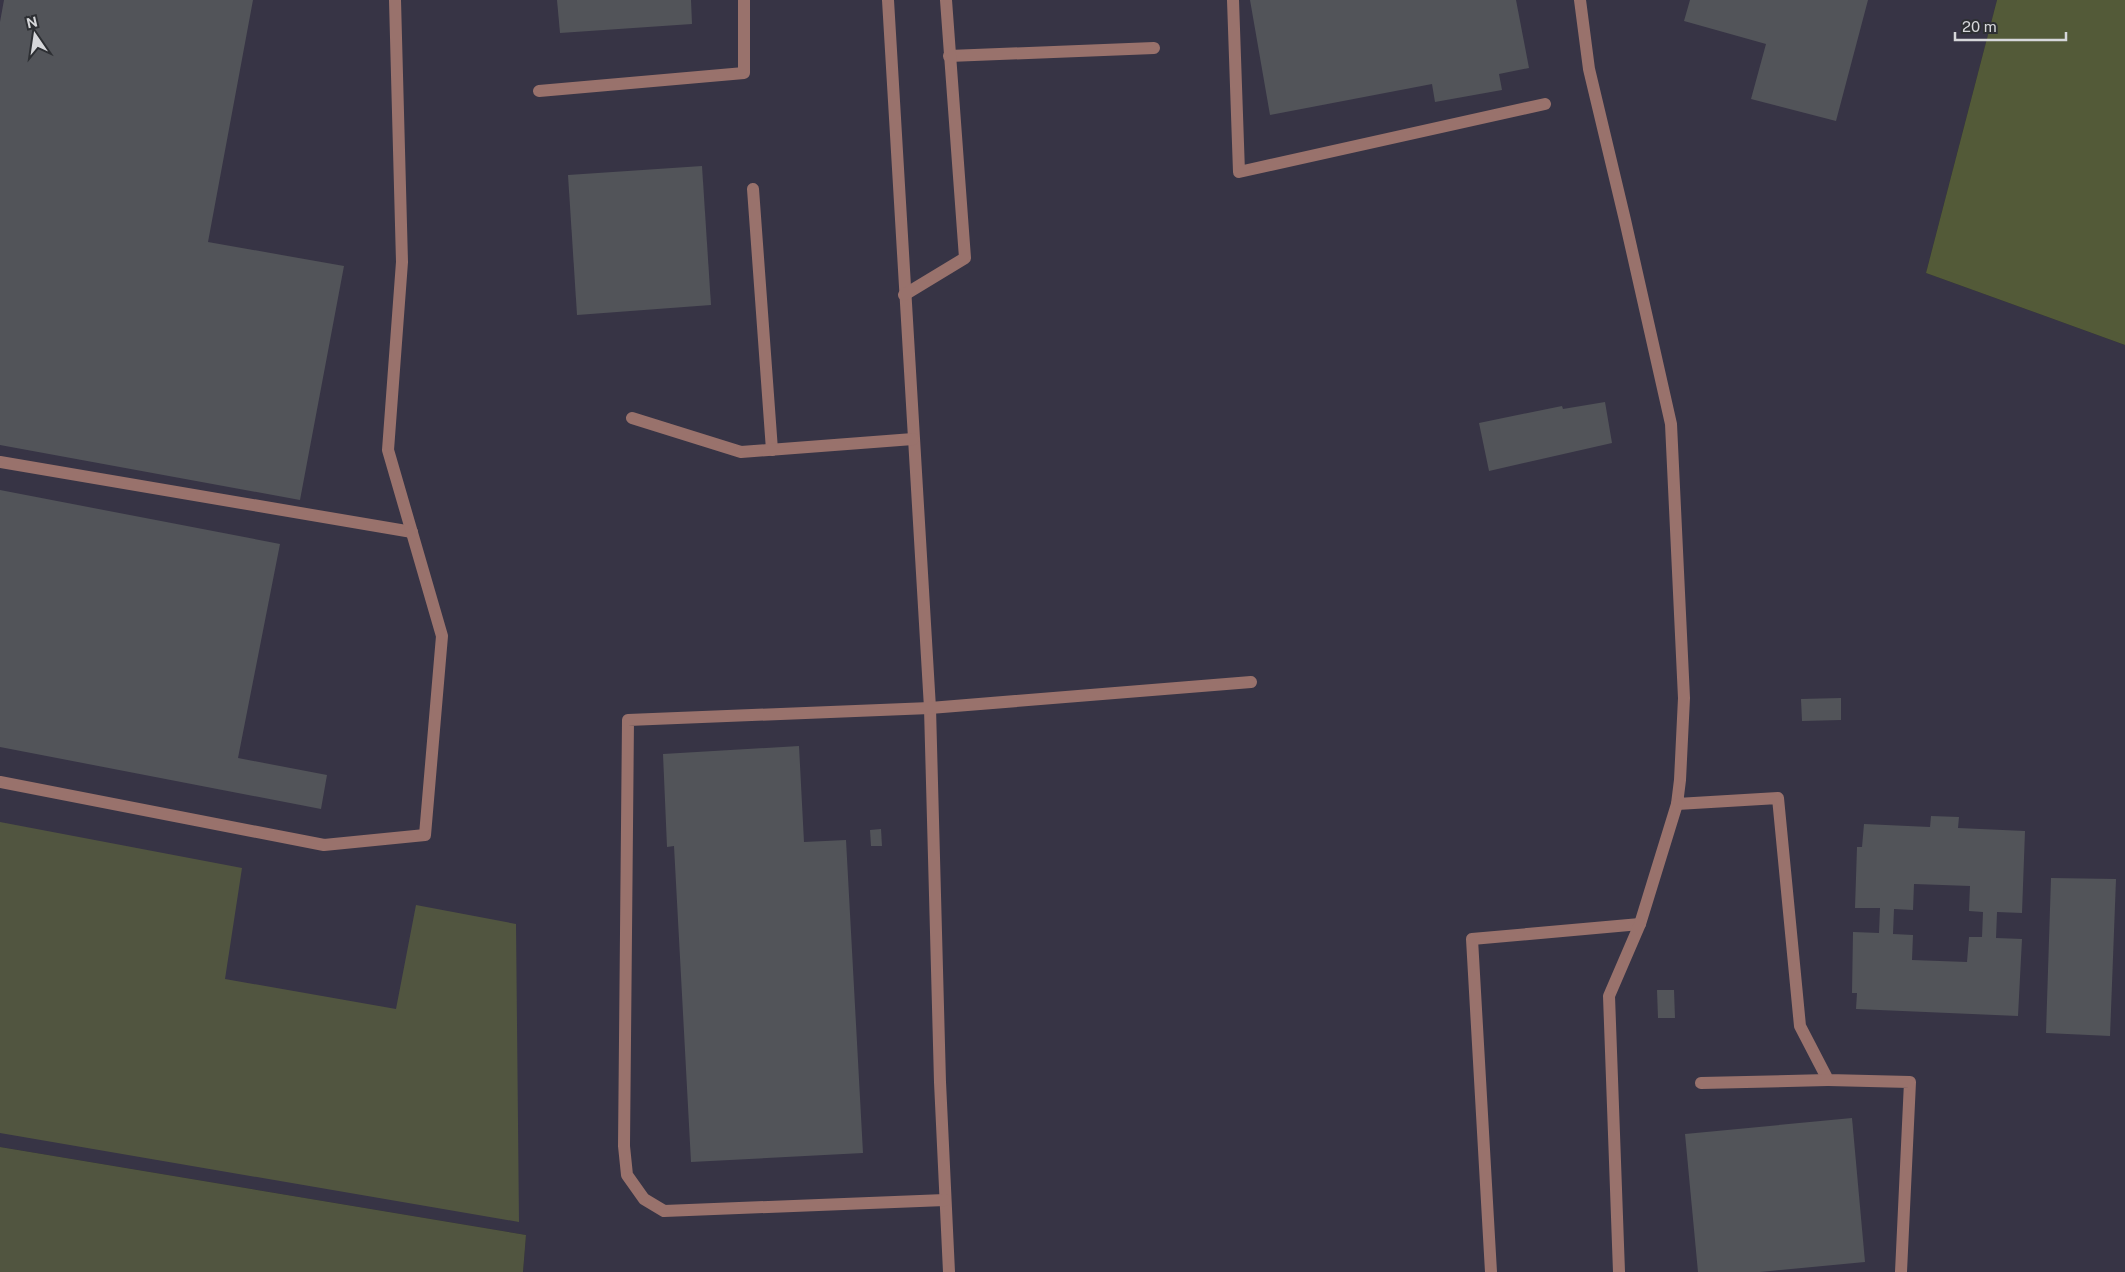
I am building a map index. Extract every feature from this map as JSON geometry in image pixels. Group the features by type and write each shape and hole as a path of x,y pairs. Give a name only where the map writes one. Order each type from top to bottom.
{"street":[{"path":"0,782 324,845 425,834 442,636 388,450 402,262 395,0"},
{"path":"538,91 744,73 744,0"},
{"path":"888,0 930,708 936,946 949,1272"},
{"path":"904,295 965,258 946,0"},
{"path":"1233,0 1239,172 1544,104"},
{"path":"1580,0 1589,69 1671,424 1684,698 1677,804 1640,924 1609,996 1619,1272"},
{"path":"949,56 1154,48"},
{"path":"753,189 772,450"},
{"path":"632,418 742,452 914,439"},
{"path":"0,462 412,532"},
{"path":"945,1200 664,1211 644,1199 627,1175 624,1146 628,720 930,708 1250,682"},
{"path":"1677,804 1778,798 1800,1026 1828,1080"},
{"path":"1491,1272 1472,939 1640,924"},
{"path":"1700,1083 1828,1080 1910,1082 1902,1272"}],"shaded area":[{"path":"0,0 1997,0 1926,273 2125,345 2125,1272 523,1272 526,1235 0,1147"}],"green space":[{"path":"1997,0 2125,0 2125,345 1926,273"},
{"path":"0,822 242,868 225,979 396,1009 416,905 516,924 519,1222 0,1133"},
{"path":"0,1147 526,1235 523,1272 0,1272"}],"building":[{"path":"4,0 253,0 208,242 344,266 300,500 0,445 0,22"},
{"path":"557,0 691,0 692,24 560,33"},
{"path":"1250,0 1516,0 1529,68 1499,74 1502,90 1435,102 1432,84 1270,115"},
{"path":"1690,0 1868,0 1836,121 1751,99 1766,44 1684,21"},
{"path":"702,166 711,305 577,315 568,175"},
{"path":"1605,402 1612,443 1489,471 1479,423 1562,406 1563,409"},
{"path":"0,490 280,544 238,758 327,775 321,809 0,747"},
{"path":"1841,698 1841,720 1802,721 1801,699"},
{"path":"799,746 804,842 846,840 863,1153 691,1162 674,846 667,847 663,754"},
{"path":"1931,816 1959,817 1958,828 2025,831 2022,913 1997,912 1996,938 2022,939 2018,1016 1856,1009 1857,993 1852,993 1853,932 1879,933 1880,908 1855,908 1857,847 1862,847 1864,824 1930,827","holes":["1914,884 1970,886 1969,911 1983,912 1982,937 1969,937 1967,962 1912,960 1913,935 1893,934 1894,909 1913,910"]},
{"path":"881,829 882,846 871,846 870,830"},
{"path":"2051,878 2116,879 2110,1036 2046,1033"},
{"path":"1657,990 1674,990 1675,1018 1658,1018"},
{"path":"1852,1118 1865,1262 1760,1272 1698,1272 1685,1134"}]}
